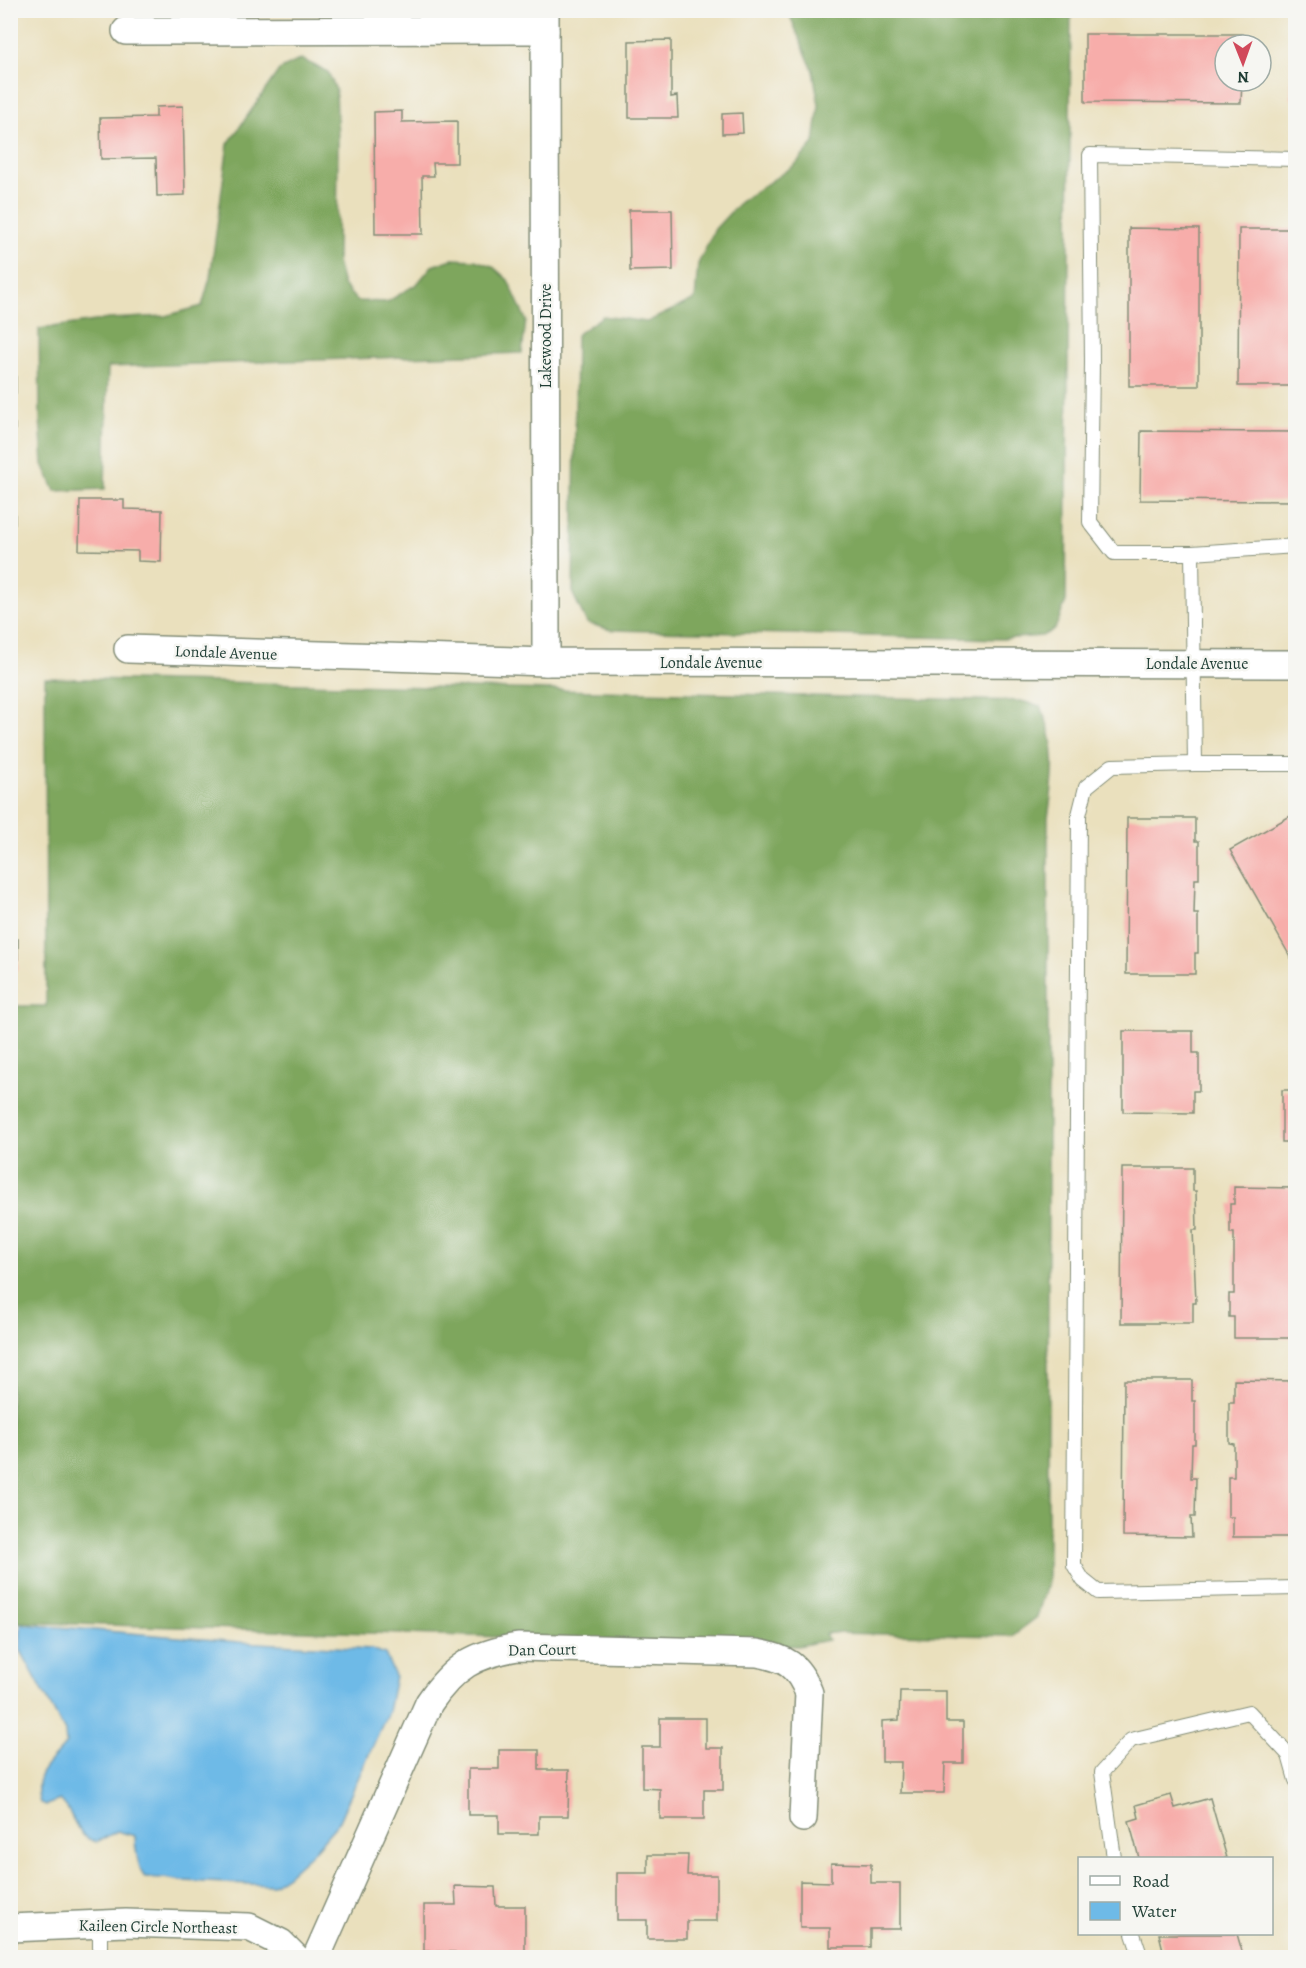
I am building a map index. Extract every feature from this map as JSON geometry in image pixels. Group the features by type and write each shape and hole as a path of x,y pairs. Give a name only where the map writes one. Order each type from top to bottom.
{"street":[{"path":"126,31 545,20"},
{"name":"Lakewood Drive","path":"545,20 546,662"},
{"name":"Londale Avenue","path":"128,649 546,662 1296,664"},
{"name":"Dan Court","path":"316,1958 429,1703 442,1683 460,1668 477,1657 497,1650 519,1647 757,1653 777,1656 792,1665 802,1676 809,1693 803,1818"},
{"name":"Kaileen Circle Northeast","path":"10,1928 126,1923 249,1927 281,1943 296,1958"}],"lane":[{"path":"1296,159 1090,155 1092,362 1090,522 1114,552 1192,553 1296,546"},
{"path":"1192,553 1195,764"},
{"path":"1296,764 1112,766 1086,787 1079,815 1074,1565 1083,1580 1098,1592 1296,1588"},
{"path":"1114,1857 1102,1772 1131,1740 1249,1712 1289,1755 1296,1780"},
{"path":"100,1924 100,1958"},
{"path":"1133,1935 1141,1958"}],"green space":[{"path":"788,11 1071,11 1066,601 1055,629 1042,636 1002,639 611,630 587,623 573,594 576,335 603,316 647,322 695,299 698,264 715,229 741,201 795,165 814,143 819,105 813,71"},
{"path":"301,59 328,72 336,90 337,262 343,285 357,301 387,302 417,284 432,266 452,259 475,260 492,266 508,280 526,320 522,353 108,367 105,489 55,491 43,464 39,329 109,319 165,316 202,306 210,278 228,144 279,70"},
{"path":"45,678 1021,701 1040,706 1050,733 1053,761 1048,818 1048,1581 1037,1617 1012,1636 825,1633 828,1640 798,1646 11,1622 10,1006 46,1006"}],"water":[{"path":"21,1624 239,1642 372,1649 385,1654 395,1676 388,1712 338,1823 311,1854 288,1875 273,1885 145,1878 137,1858 135,1836 117,1831 97,1842 83,1835 60,1800 46,1805 40,1803 38,1784 40,1777 43,1770 66,1744 65,1732 20,1649"}],"building":[{"path":"1291,30 1296,30 1296,99 1291,99"},
{"path":"1085,34 1213,34 1213,93 1241,93 1241,103 1085,102"},
{"path":"671,40 671,97 677,96 678,118 629,118 629,41"},
{"path":"183,106 185,195 157,196 156,158 101,159 100,118 156,117 156,107"},
{"path":"402,111 402,122 457,121 457,163 433,163 434,176 422,176 423,234 375,234 374,112"},
{"path":"742,113 743,133 722,134 722,114"},
{"path":"629,210 672,210 673,270 630,271"},
{"path":"1129,228 1199,229 1199,386 1129,386"},
{"path":"1239,229 1296,229 1296,386 1238,386"},
{"path":"10,360 16,361 16,393 10,393"},
{"path":"10,424 15,424 15,457 10,457"},
{"path":"1141,431 1296,432 1296,501 1140,500"},
{"path":"15,489 15,523 10,523 10,490"},
{"path":"80,500 124,500 124,509 162,510 161,562 138,561 138,551 79,550"},
{"path":"10,555 15,555 15,590 10,590"},
{"path":"1292,815 1296,821 1296,967 1230,850"},
{"path":"1127,818 1195,818 1195,841 1199,841 1199,879 1195,879 1194,914 1198,914 1198,953 1195,953 1195,974 1126,974"},
{"path":"10,939 18,939 18,970 10,970"},
{"path":"1123,1031 1193,1031 1193,1053 1199,1053 1199,1091 1193,1091 1193,1113 1123,1112"},
{"path":"1282,1090 1296,1090 1296,1142 1282,1142"},
{"path":"1122,1168 1193,1168 1197,1230 1193,1230 1196,1303 1193,1303 1193,1323 1121,1323"},
{"path":"1234,1187 1296,1188 1296,1338 1234,1338 1234,1317 1229,1317 1229,1294 1234,1294 1234,1233 1230,1233 1230,1204 1234,1204"},
{"path":"1124,1380 1192,1380 1192,1401 1195,1401 1195,1444 1192,1444 1191,1478 1196,1478 1195,1517 1191,1517 1192,1537 1123,1536"},
{"path":"1234,1380 1296,1381 1296,1537 1233,1537 1233,1517 1228,1517 1228,1477 1234,1477 1234,1444 1229,1443 1229,1402 1234,1402"},
{"path":"900,1691 946,1691 946,1722 963,1722 963,1763 945,1763 944,1793 900,1793 901,1762 882,1762 882,1721 899,1720"},
{"path":"660,1718 706,1718 706,1748 723,1748 723,1790 704,1790 704,1819 660,1819 660,1789 642,1788 642,1747 660,1747"},
{"path":"499,1750 539,1750 539,1770 569,1770 568,1816 539,1816 539,1834 499,1834 499,1815 468,1815 468,1769 499,1769"},
{"path":"1171,1795 1175,1808 1210,1798 1227,1857 1139,1857 1129,1821 1139,1818 1136,1805"},
{"path":"648,1855 688,1855 687,1875 717,1875 717,1921 687,1921 687,1939 647,1939 647,1920 617,1920 617,1873 648,1873"},
{"path":"831,1863 871,1864 871,1883 900,1883 900,1929 870,1929 870,1947 830,1947 830,1928 800,1928 800,1881 831,1882"},
{"path":"455,1886 495,1887 496,1906 525,1906 525,1953 495,1952 495,1958 455,1958 455,1952 424,1951 424,1905 456,1905"},
{"path":"1159,1935 1237,1935 1244,1958 1165,1958"}]}
